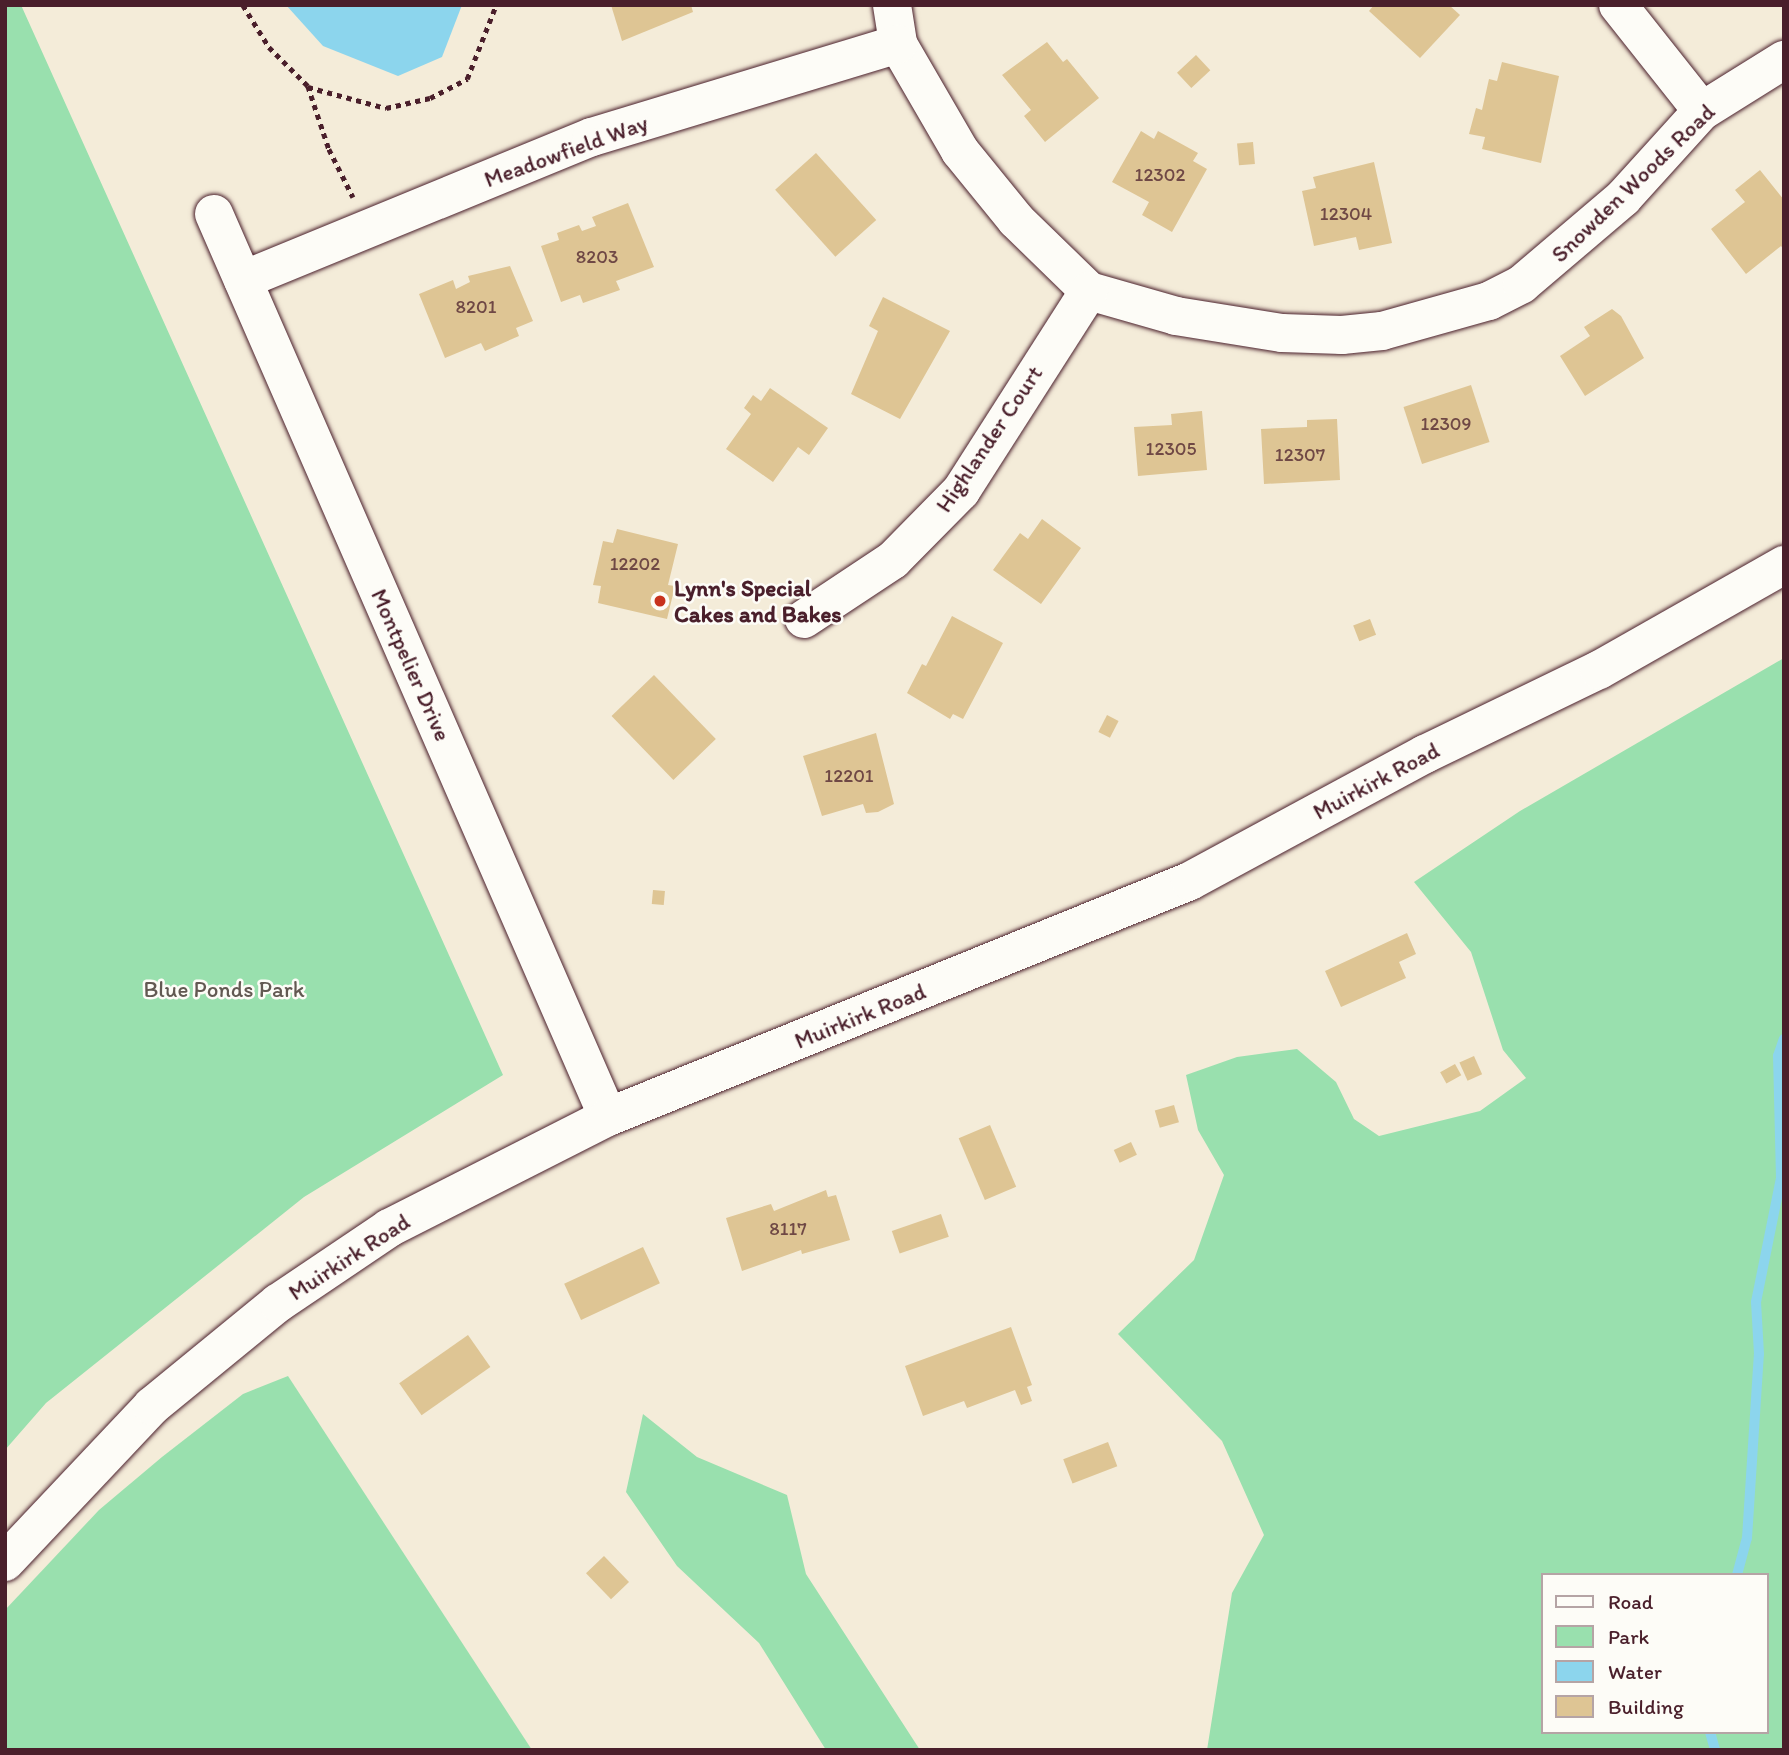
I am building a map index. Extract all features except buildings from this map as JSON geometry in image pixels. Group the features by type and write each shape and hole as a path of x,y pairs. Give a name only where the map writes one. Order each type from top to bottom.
{"street":[{"name":"Snowden Woods Road","path":"891,5 898,44 946,130 985,186 1089,290 1176,316 1282,333 1342,335 1414,324 1489,301 1522,284 1623,198 1702,111 1784,61"},
{"path":"1618,5 1702,111"},
{"name":"Meadowfield Way","path":"243,280 592,137 898,44"},
{"name":"Montpelier Drive","path":"214,214 608,1116"},
{"name":"Highlander Court","path":"804,619 893,560 961,491 1089,290"},
{"name":"Muirkirk Road","path":"5,1562 152,1406 278,1303 389,1228 608,1116 1190,881 1425,754 1600,670 1784,565"}],"path":[{"path":"243,5 269,47 307,86 329,149 369,229"},
{"path":"307,86 386,108 430,98 467,79 496,5"}],"green space":[{"name":"Blue Ponds Park","path":"5,5 21,5 503,1075 304,1197 46,1403 5,1450"},
{"path":"1784,658 1784,1750 1207,1750 1232,1593 1264,1535 1222,1441 1118,1334 1194,1260 1224,1175 1198,1130 1186,1075 1237,1057 1297,1049 1336,1082 1354,1119 1379,1136 1480,1111 1526,1078 1503,1050 1471,952 1414,882 1520,811"},
{"path":"288,1376 532,1750 5,1750 5,1610 99,1510 162,1457 243,1394"},
{"path":"643,1414 697,1457 787,1495 806,1574 920,1750 826,1750 759,1643 677,1566 626,1492"}],"water":[{"path":"286,5 462,5 442,57 398,76 323,46"}],"waterway":[{"path":"1738,1573 1747,1538 1759,1354 1756,1302 1781,1178 1778,1056 1784,1039"},
{"path":"1711,1734 1715,1750"}],"place":[{"name":"Lynn's Special Cakes and Bakes","path":"660,601"}]}
